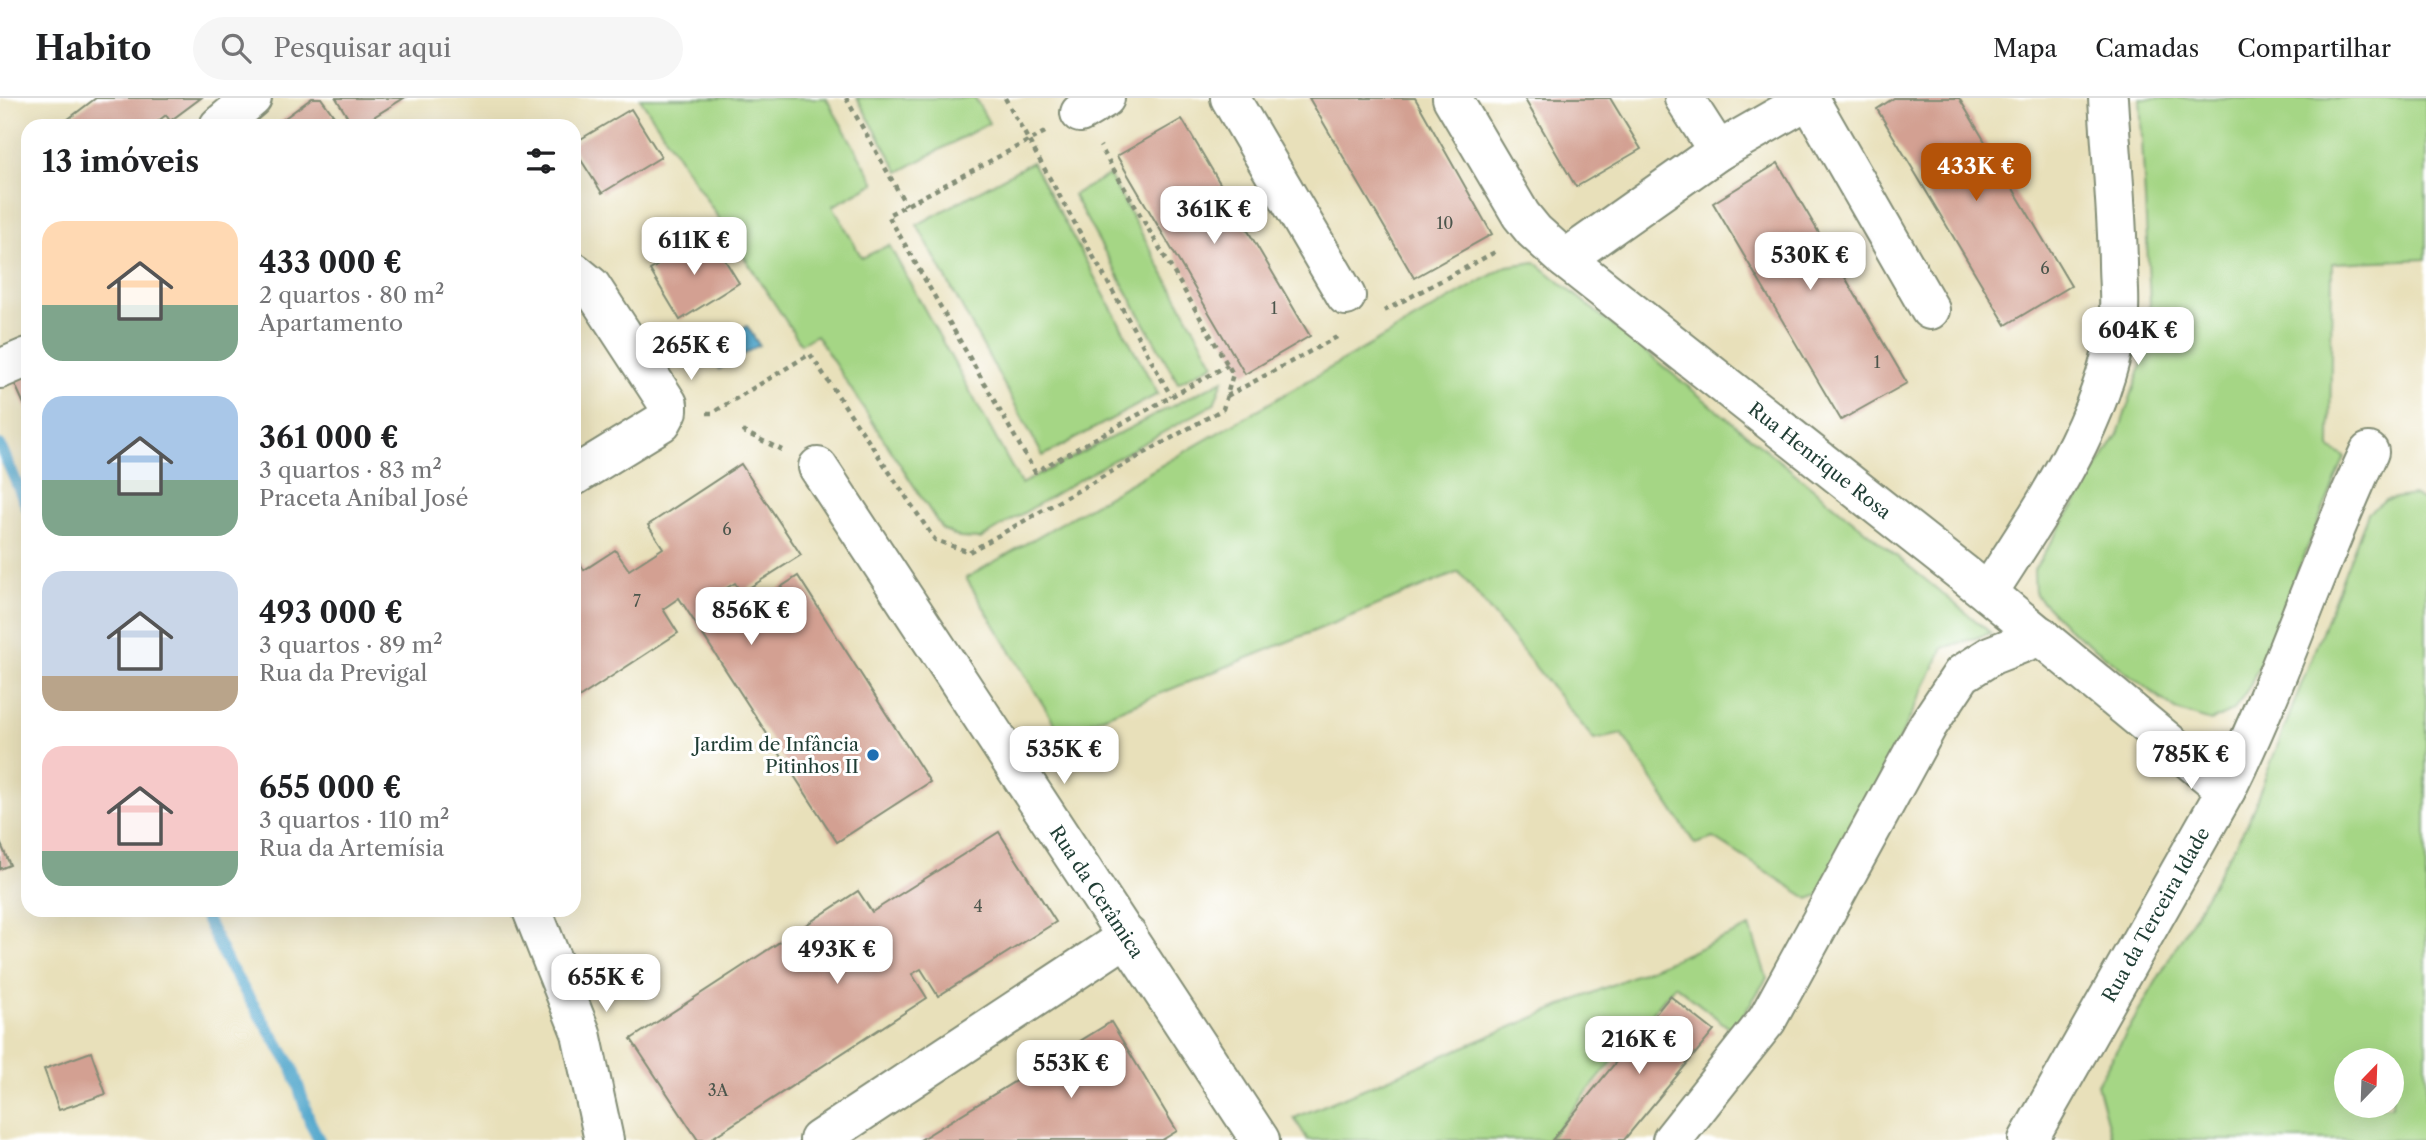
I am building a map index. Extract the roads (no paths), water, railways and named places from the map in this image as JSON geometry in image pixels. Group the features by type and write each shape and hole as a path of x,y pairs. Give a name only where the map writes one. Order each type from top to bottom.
{"street":[{"path":"227,119 252,98"},
{"path":"1230,98 1346,296"},
{"name":"Rua Henrique Rosa","path":"1452,98 1521,215 1534,231 1565,259 1989,593 2226,790"},
{"path":"1684,98 1717,152"},
{"path":"1989,593 2060,479 2090,421 2107,371 2119,310 2118,243 2108,98"},
{"path":"1565,259 1717,152 1809,99 1930,310"},
{"path":"581,278 591,286 668,404 668,411 662,422 581,472"},
{"path":"0,369 21,360"},
{"name":"Rua da Terceira Idade","path":"2028,1140 2226,790 2255,732 2350,493 2369,452"},
{"name":"Rua da Cerâmica","path":"818,467 1260,1140"},
{"path":"1672,1140 1768,1020 1928,725 1962,674 1992,655 2041,636"},
{"path":"535,917 581,1033 604,1140"},
{"path":"819,1140 1128,936"}],"water":[{"path":"747,326 759,345 719,369 708,350"}],"waterway":[{"path":"0,445 21,493"},
{"path":"205,917 228,964 292,1067 310,1122 319,1140"}],"place":[{"name":"Jardim de Infância Pitinhos II","path":"873,755"}]}
